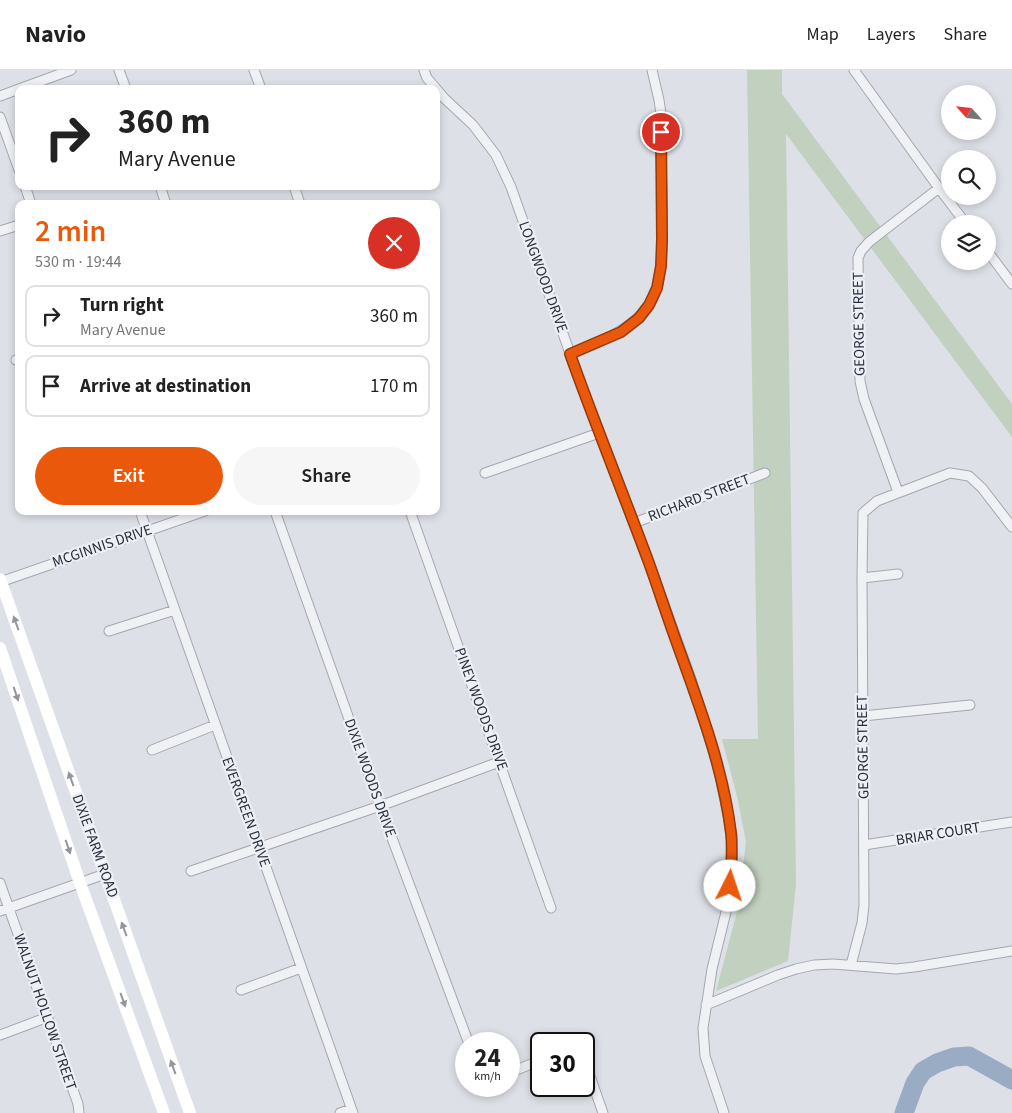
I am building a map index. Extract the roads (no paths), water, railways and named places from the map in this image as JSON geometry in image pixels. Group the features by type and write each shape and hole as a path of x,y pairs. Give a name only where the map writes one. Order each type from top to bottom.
{"main road":[{"name":"DIXIE FARM ROAD","path":"0,581 190,1113"},
{"name":"DIXIE FARM ROAD","path":"0,648 80,883 164,1113"}],"street":[{"path":"30,85 71,70"},
{"path":"119,70 125,85"},
{"path":"254,70 259,85"},
{"name":"LONGWOOD DRIVE","path":"424,70 434,85"},
{"path":"570,354 621,332 639,318 649,305 657,288 661,266 662,239 660,114 659,100 652,70"},
{"path":"854,70 959,215"},
{"path":"0,96 15,90"},
{"name":"LONGWOOD DRIVE","path":"440,93 473,125 496,155 511,187 570,354 691,679 718,767 732,835 732,860 726,912 712,969 703,1028 705,1056 724,1113"},
{"path":"0,117 15,159"},
{"name":"GEORGE STREET","path":"851,965 862,923 864,905 863,513 877,501 898,492 864,399 860,381 858,258 869,242 939,188"},
{"path":"0,231 15,225"},
{"path":"996,263 1012,284"},
{"path":"485,473 599,433"},
{"name":"RICHARD STREET","path":"634,523 765,473"},
{"path":"898,492 950,473 969,476 982,488 1012,527"},
{"name":"EVERGREEN DRIVE","path":"141,515 352,1111"},
{"name":"MCGINNIS DRIVE","path":"0,581 193,515"},
{"name":"DIXIE WOODS DRIVE","path":"276,515 380,806 465,1032"},
{"name":"PINEY WOODS DRIVE","path":"411,515 551,908"},
{"path":"862,578 898,574"},
{"path":"109,631 175,610"},
{"path":"863,716 970,705"},
{"path":"152,750 216,725"},
{"path":"191,871 380,806 499,762"},
{"name":"BRIAR COURT","path":"864,845 1012,822"},
{"path":"4,909 105,874"},
{"name":"WALNUT HOLLOW STREET","path":"0,883 4,909 48,1017 78,1104 79,1113"},
{"path":"706,1005 778,975 814,965 833,964 886,968 914,967 1012,951"},
{"path":"241,990 301,968"},
{"path":"0,1034 48,1017"},
{"path":"595,1090 603,1113"},
{"path":"340,1113 352,1111"}],"waterway":[{"path":"904,1113 915,1083 923,1071 937,1063 954,1057 969,1056 1012,1080"}]}
